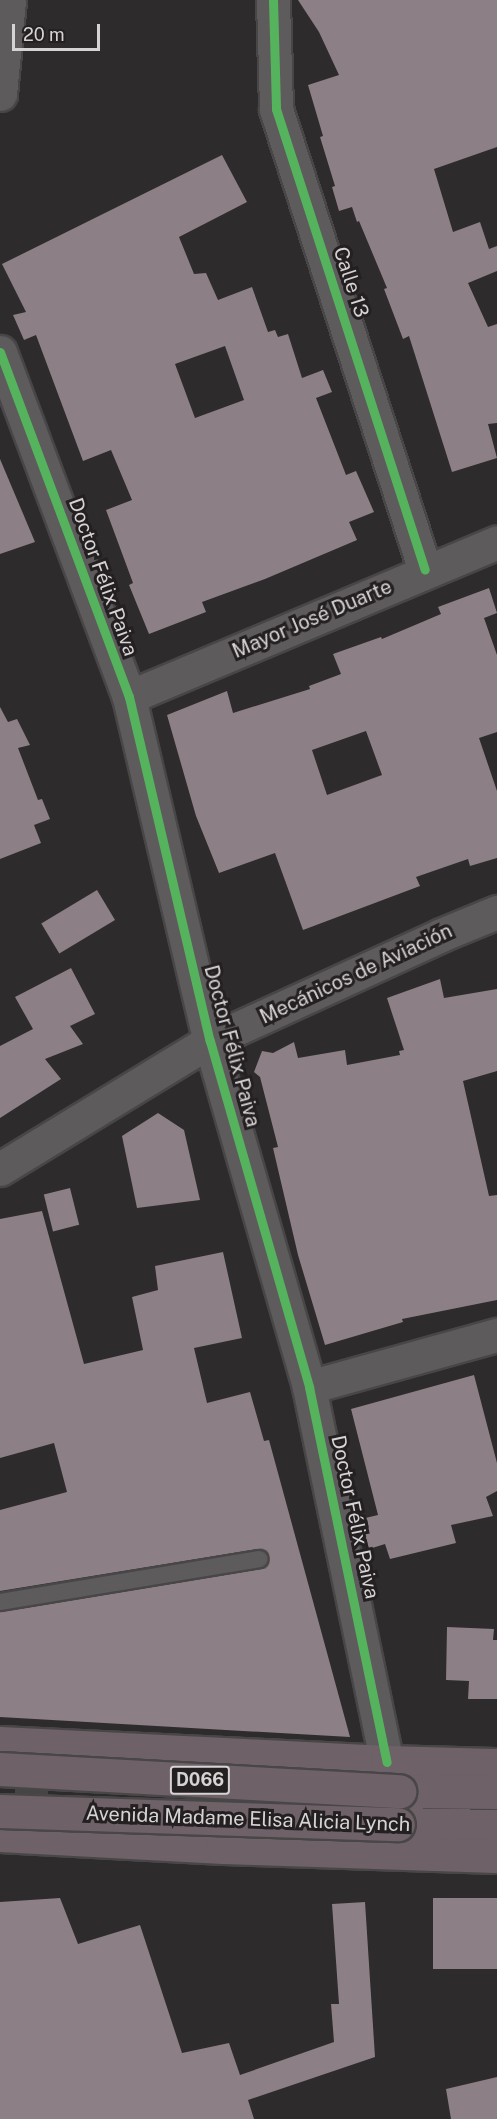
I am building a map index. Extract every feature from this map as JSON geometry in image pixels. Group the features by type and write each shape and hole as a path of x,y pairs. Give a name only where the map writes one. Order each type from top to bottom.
{"highway":[{"path":"0,1743 393,1776 497,1765"},
{"name":"Avenida Madame Elisa Alicia Lynch","path":"0,1769 393,1776 497,1792"},
{"name":"Avenida Madame Elisa Alicia Lynch","path":"0,1810 497,1826"},
{"path":"0,1835 223,1847 497,1856"}],"street":[{"path":"0,94 9,0"},
{"name":"Calle 13","path":"273,0 276,109 425,570"},
{"name":"Doctor Félix Paiva","path":"0,352 129,697 210,1041 309,1387 393,1776"},
{"name":"Mayor José Duarte","path":"129,697 425,570 497,542"},
{"name":"Mecánicos de Aviación","path":"0,1169 210,1041 441,935 497,912"},
{"path":"309,1387 497,1335"}],"lane":[{"path":"0,1602 259,1559"}],"building":[{"path":"298,0 497,0 497,147 434,169 453,232 480,222 489,249 497,246 497,271 468,283 488,327 497,324 497,423 488,424 497,458 452,472 409,336 403,339 384,289 387,288 352,207 339,211 332,187 335,186 320,137 323,136 308,85 339,75 319,32"},
{"path":"222,155 247,202 179,237 194,274 206,273 218,300 252,287 268,332 275,330 278,337 288,334 302,378 323,370 332,392 316,398 346,475 356,471 374,512 349,522 357,540 265,579 202,602 206,612 149,634 129,585 133,583 106,510 132,500 111,450 83,461 36,335 24,340 13,315 26,312 2,264","holes":["225,346 244,400 195,418 175,364"]},
{"path":"0,459 35,542 0,554"},
{"path":"489,588 497,613 484,618 497,655 497,732 479,738 497,791 497,858 470,866 468,859 416,877 420,886 303,930 275,853 219,873 196,816 167,715 227,691 233,713 310,689 309,686 341,674 333,654 381,637 382,639 441,614 438,607","holes":["366,731 382,775 327,795 312,750"]},
{"path":"0,707 8,722 17,719 30,745 18,748 38,800 42,799 50,819 34,825 41,843 0,859"},
{"path":"97,890 115,920 59,953 41,923"},
{"path":"71,968 95,1014 70,1026 83,1044 45,1059 61,1079 0,1118 0,1046 33,1029 15,997"},
{"path":"440,979 444,998 497,989 497,1071 463,1081 489,1196 497,1195 497,1300 402,1319 403,1322 325,1345 298,1255 273,1148 278,1147 260,1077 254,1072 262,1051 273,1053 294,1042 298,1058 345,1050 347,1065 400,1055 399,1051 404,1050 387,998"},
{"path":"158,1113 184,1130 200,1200 137,1208 122,1136"},
{"path":"70,1188 79,1225 53,1231 44,1195"},
{"path":"42,1211 84,1364 143,1350 132,1297 158,1290 155,1266 223,1252 242,1338 194,1348 207,1403 250,1392 264,1441 269,1440 350,1737 0,1717 0,1612 261,1569 266,1567 269,1558 267,1552 257,1549 0,1591 0,1510 67,1492 54,1443 0,1458 0,1219"},
{"path":"474,1375 497,1463 497,1491 486,1497 493,1516 451,1525 456,1543 390,1559 385,1544 369,1549 361,1519 378,1515 351,1409"},
{"path":"447,1627 494,1629 493,1640 497,1640 497,1699 468,1699 469,1681 446,1680"},
{"path":"60,1898 78,1944 140,1925 182,2053 229,2043 240,2075 334,2042 331,2004 339,2004 332,1904 365,1902 375,2057 248,2100 254,2119 0,2119 0,1902"},
{"path":"433,1898 497,1898 497,1969 433,1969"},
{"path":"497,2077 497,2119 451,2119 446,2089"}],"tunnel":[{"path":"53,1832 42,1824 31,1801 32,1780 38,1764 55,1752"}],"cycle path":[{"path":"273,0 276,109 425,570"},
{"path":"0,352 129,697 210,1041 309,1387 387,1762"}]}
